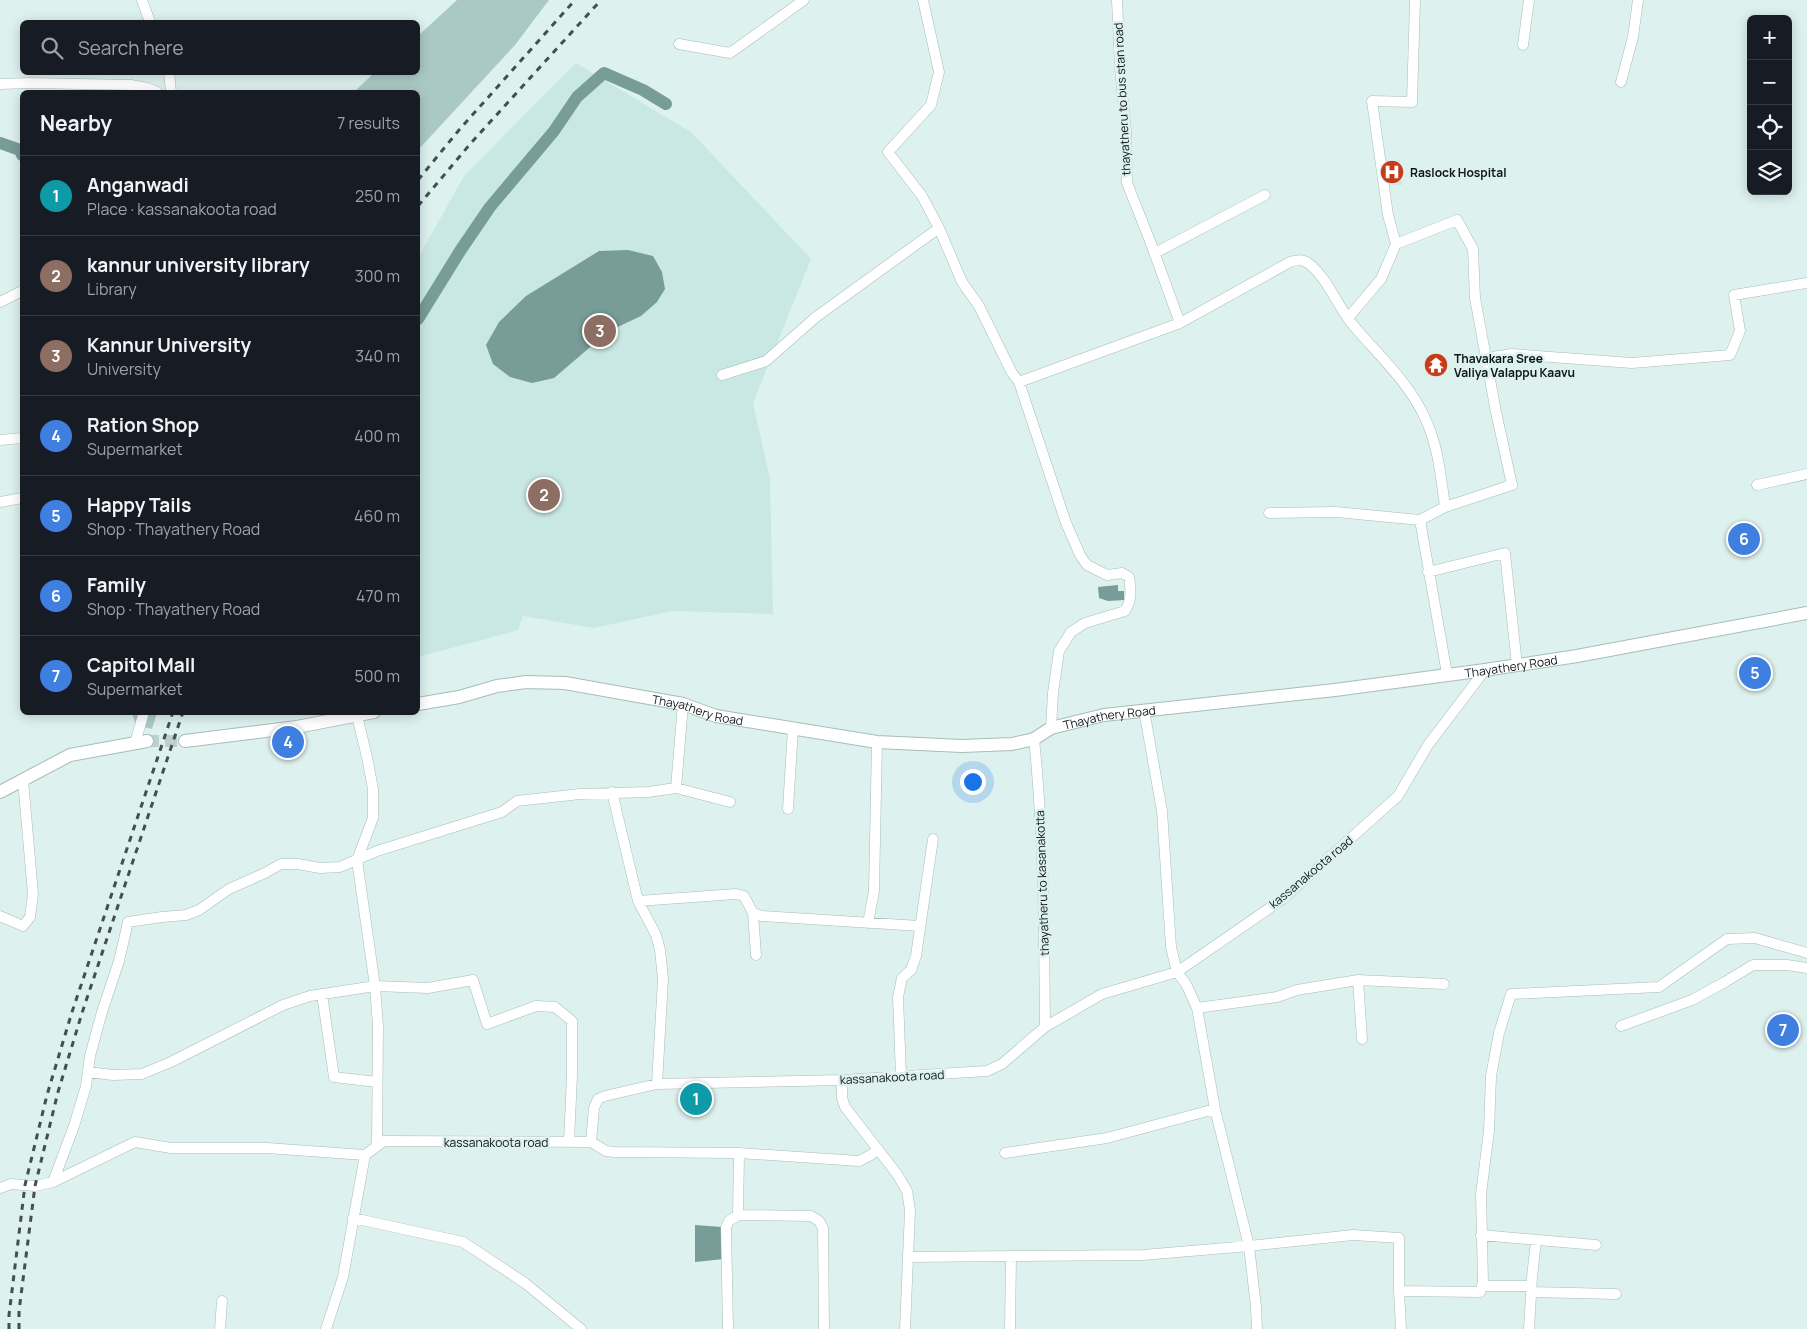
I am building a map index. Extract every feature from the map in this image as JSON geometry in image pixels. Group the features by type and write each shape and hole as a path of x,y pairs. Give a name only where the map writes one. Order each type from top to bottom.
{"street":[{"path":"142,0 149,20"},
{"path":"679,44 730,53 804,0"},
{"path":"922,0 939,72 931,106 888,152 922,196 940,228 962,282 979,306 1012,374 1019,382 1066,523 1080,555 1086,565 1107,575 1122,573 1129,577 1130,582 1131,602 1125,611 1085,623 1071,632 1059,651 1053,693 1051,728"},
{"name":"thayatheru to bus stan road","path":"1117,0 1120,67 1126,131 1127,183 1180,323"},
{"path":"1348,318 1380,279 1396,244 1388,215 1372,101 1412,102 1415,0"},
{"path":"1523,45 1529,0"},
{"path":"1621,82 1632,37 1638,0"},
{"path":"169,75 171,90"},
{"path":"0,84 131,85 149,90"},
{"path":"1155,253 1265,195"},
{"path":"1269,513 1336,512 1420,520 1445,507 1512,485 1496,412 1475,298 1472,249 1457,220 1396,244"},
{"path":"722,375 766,361 816,317 940,228"},
{"path":"1019,382 1180,323 1297,260 1306,262 1314,268 1348,318 1409,388 1426,418 1437,453 1445,507"},
{"path":"1486,358 1512,354 1632,363 1730,356 1740,331 1734,295 1807,283"},
{"path":"0,302 20,292"},
{"path":"0,440 20,438"},
{"path":"1757,485 1807,474"},
{"path":"0,502 20,498"},
{"path":"1420,520 1446,674"},
{"path":"1428,572 1505,553 1517,664"},
{"name":"Thayathery Road","path":"420,704 526,682 566,683 683,704 716,716 877,742 962,746 1012,744 1034,739 1051,728 1104,715 1335,690 1485,670 1576,656 1807,613"},
{"name":"kassanakoota road","path":"365,1155 384,1141 591,1142 594,1108 598,1100 605,1096 658,1084 842,1080 987,1071 1002,1064 1045,1028 1102,994 1177,972 1284,898 1398,796 1428,745 1485,670"},
{"path":"676,788 683,704"},
{"path":"1144,710 1162,811 1171,946 1177,972 1186,984 1196,1008 1215,1109 1249,1246 1256,1307 1256,1329"},
{"path":"0,792 70,755 141,742 144,715"},
{"path":"185,741 297,727 361,715"},
{"path":"357,716 371,781 373,818 357,860 375,986 378,1026 377,1146"},
{"path":"788,809 793,728"},
{"name":"thayatheru to kasanakotta","path":"1034,739 1039,788 1042,857 1045,1028"},
{"path":"868,923 874,891 877,742"},
{"path":"0,916 23,926 30,918 33,894 23,780"},
{"path":"53,1182 74,1126 86,1086 90,1056 128,922 186,915 199,910 229,889 281,864 298,864 320,868 340,867 377,851 502,812 517,801 612,792 648,792 676,788 730,802"},
{"path":"612,792 638,901 656,934 660,950 663,979 658,1084"},
{"path":"901,1075 898,997 902,978 911,970 916,956 933,839"},
{"path":"638,901 736,894 744,896 753,913 756,955"},
{"path":"753,913 762,916 920,926"},
{"path":"1399,1291 1480,1292 1482,1286 1481,1194 1488,1131 1491,1076 1499,1033 1511,994 1658,987 1727,940 1755,938 1807,953"},
{"path":"1621,1026 1692,1000 1753,965 1787,965 1807,968"},
{"path":"88,1072 113,1075 142,1074 171,1062 283,1005 310,996 375,986 428,988 473,980 487,1024 536,1006 555,1007 572,1021 569,1142"},
{"path":"1196,1008 1277,997 1297,990 1358,980 1444,984"},
{"path":"1358,980 1362,1039"},
{"path":"322,994 334,1077 377,1082"},
{"path":"842,1080 842,1098 845,1107 897,1174 907,1191 910,1210 905,1329"},
{"path":"1004,1153 1107,1138 1215,1109"},
{"path":"0,1188 10,1184 35,1186 53,1182 135,1142 170,1148 267,1148 365,1155 343,1277 326,1329"},
{"path":"591,1142 606,1151 614,1152 739,1153 859,1161 878,1149"},
{"path":"738,1215 739,1153"},
{"path":"728,1329 726,1227 729,1221 738,1215 811,1216 819,1221 823,1228 824,1329"},
{"path":"354,1218 463,1242 525,1283 581,1329"},
{"path":"908,1257 1143,1255 1249,1246 1353,1234 1399,1238 1401,1329"},
{"path":"1481,1236 1596,1245"},
{"path":"1529,1329 1536,1241"},
{"path":"1010,1256 1010,1329"},
{"path":"1482,1286 1616,1294"},
{"path":"220,1329 222,1301"}],"shaded area":[{"path":"457,0 549,0 515,45 420,148 420,90 356,90 372,75 420,75 420,34"},
{"path":"576,63 692,133 811,259 753,403 770,479 773,614 672,611 594,628 523,616 518,630 420,656 420,254 464,176"},
{"name":"Raslock Hospital","path":"1380,160 1400,160 1402,185 1387,185"},
{"path":"133,715 156,715 152,729 136,725"}],"water":[{"path":"628,250 653,256 662,272 665,289 657,302 641,316 609,331 554,378 532,383 510,377 493,364 486,345 499,322 526,296 599,251"},
{"path":"1118,585 1118,591 1124,591 1124,600 1108,601 1099,598 1098,587"},
{"path":"695,1225 722,1227 724,1259 695,1262"}],"waterway":[{"path":"420,316 490,207 554,131 577,97 604,73 643,90 666,104"},
{"path":"0,143 20,150"}],"tunnel":[{"path":"147,741 185,741"}],"railway":[{"path":"420,178 459,130 575,0"},
{"path":"420,204 471,143 601,0"},
{"path":"9,1329 9,1315 25,1185 47,1095 72,1012 172,715"},
{"path":"19,1329 19,1311 35,1186 58,1092 82,1013 182,715"}],"place":[{"name":"Raslock Hospital","path":"1392,172"},
{"name":"Kannur University","path":"600,331"},
{"name":"Thavakara Sree Valiya Valappu Kaavu","path":"1436,365"},
{"name":"kannur university library","path":"544,495"},
{"name":"Family","path":"1744,539"},
{"name":"Happy Tails","path":"1755,673"},
{"name":"Ration Shop","path":"288,742"},
{"name":"Capitol Mall","path":"1783,1030"},
{"name":"Anganwadi","path":"696,1099"}]}
